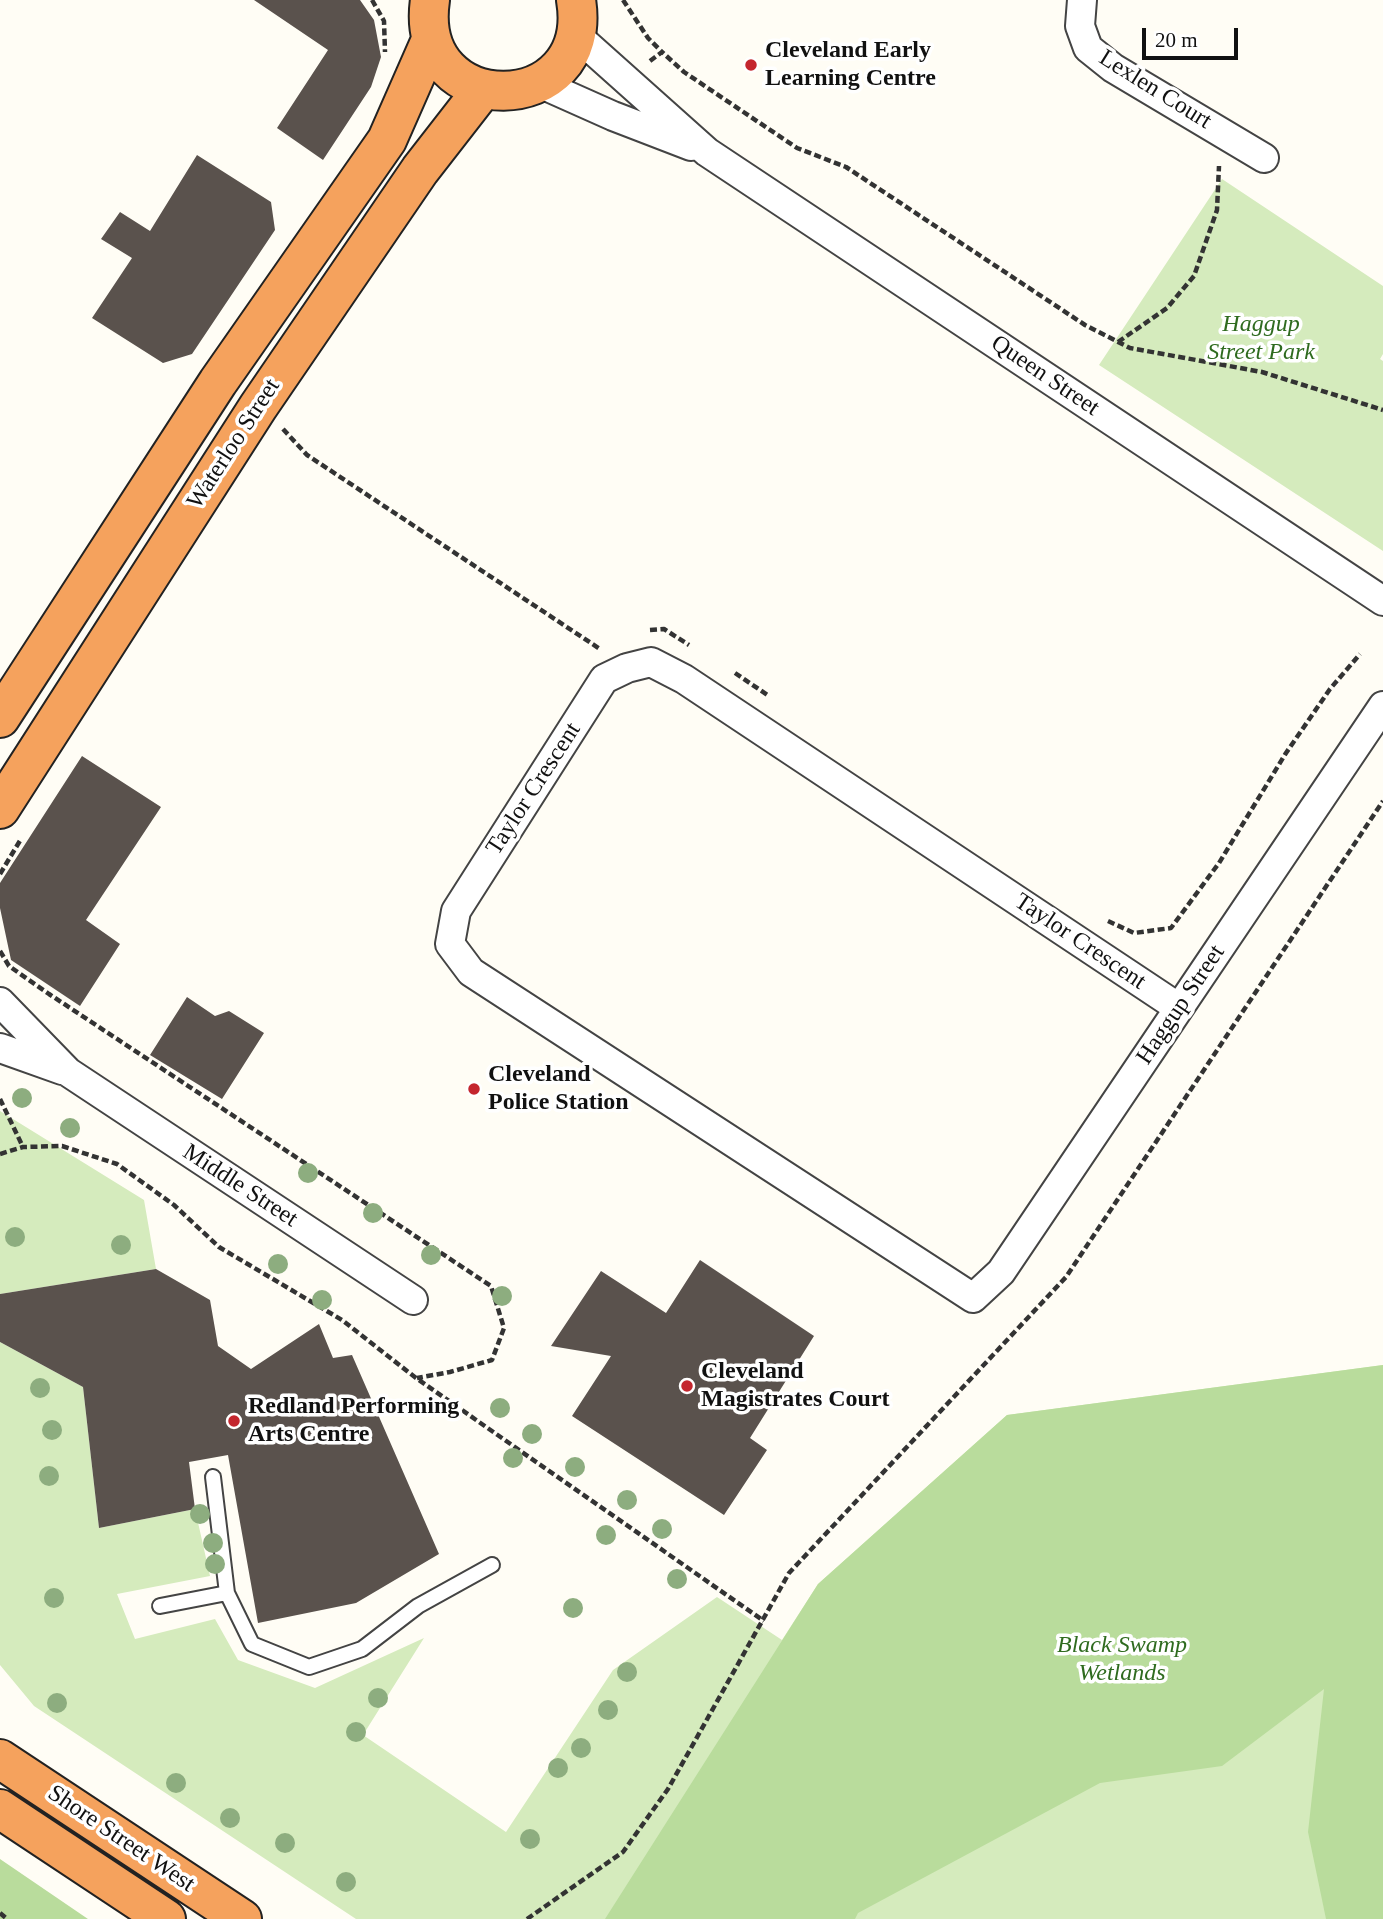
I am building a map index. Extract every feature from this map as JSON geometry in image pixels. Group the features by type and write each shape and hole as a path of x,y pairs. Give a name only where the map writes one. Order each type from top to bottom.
{"highway":[{"path":"426,14 442,62 460,79 482,89 502,92 521,90 540,83 556,70 569,54 576,17"},
{"name":"Waterloo Street","path":"0,718 218,382 387,140 426,14"},
{"name":"Waterloo Street","path":"13,820 258,407 420,170 482,89"},
{"name":"Shore Street West","path":"0,1759 242,1919"},
{"name":"Shore Street West","path":"0,1809 166,1919"}],"street":[{"name":"Lexlen Court","path":"1082,0 1080,26 1088,48 1113,68 1264,158"},
{"name":"Queen Street","path":"576,17 633,86 707,152 1383,601"},
{"name":"Queen Street","path":"540,83 613,116 707,152"},
{"name":"Taylor Crescent","path":"973,1298 471,972 450,944 456,911 604,680 626,668 650,662 684,679 1179,1008"},
{"name":"Haggup Street","path":"973,1298 1001,1272 1383,706"},
{"name":"Middle Street","path":"0,1002 68,1072 413,1300"},
{"name":"Middle Street","path":"0,1048 68,1072"}],"lane":[{"path":"213,1477 227,1593 252,1644 309,1667 362,1649 418,1606 492,1565"},
{"path":"160,1606 227,1593"}],"path":[{"path":"623,0 648,38 684,72 797,148 846,167 1085,325 1118,343 1130,348 1262,372 1383,410"},
{"path":"633,86 648,63 662,52"},
{"path":"1118,343 1167,308 1194,276 1217,210 1221,131"},
{"path":"258,407 288,433 307,455 626,668"},
{"path":"639,632 664,629 698,650"},
{"path":"597,647 607,643"},
{"path":"1102,919 1134,933 1171,928 1219,863 1293,742 1360,654"},
{"path":"733,672 778,703"},
{"path":"527,1919 624,1852 668,1789 789,1573 1066,1277 1383,801"},
{"path":"0,874 13,820"},
{"path":"0,951 9,966 71,1010 491,1286 504,1328 492,1360 416,1378"},
{"path":"0,1099 23,1147"},
{"path":"0,1154 23,1147 62,1146 117,1164 174,1205 219,1247 342,1320 416,1378 764,1621"},
{"path":"0,1913 7,1919"}],"green space":[{"name":"Haggup Street Park","path":"1222,179 1383,286 1383,354 1380,359 1383,361 1383,551 1099,365"},
{"path":"0,1111 144,1200 156,1269 0,1294"},
{"name":"Black Swamp Wetlands","path":"0,1342 83,1387 99,1528 195,1509 210,1576 117,1594 135,1639 215,1619 238,1660 315,1688 424,1638 363,1735 506,1832 613,1670 717,1597 782,1640 818,1584 1007,1415 1383,1365 1383,1919 356,1919 34,1706 0,1665"},
{"name":"Black Swamp Wetlands","path":"1383,1365 1383,1919 1326,1919 1308,1832 1324,1689 1222,1766 1100,1783 858,1913 855,1919 605,1919 818,1584 1007,1415"},
{"path":"0,1859 88,1919 0,1919"}],"building":[{"path":"254,0 360,0 374,20 381,57 371,87 323,160 277,128 328,50"},
{"path":"197,155 271,202 275,230 192,354 163,363 92,318 132,258 101,239 120,212 150,231"},
{"path":"82,756 161,807 86,920 120,944 80,1006 11,960 0,908 0,883"},
{"path":"187,997 215,1016 229,1011 264,1033 222,1099 150,1055"},
{"name":"Cleveland Magistrates Court","path":"700,1260 814,1336 750,1438 767,1450 724,1515 572,1416 611,1356 551,1346 601,1271 666,1313"},
{"name":"Redland Performing Arts Centre","path":"156,1269 210,1300 218,1346 251,1369 319,1324 333,1358 352,1355 439,1554 356,1603 258,1623 228,1455 189,1462 195,1509 99,1528 83,1387 0,1342 0,1294"}],"place":[{"name":"Cleveland Early Learning Centre","path":"751,65"},
{"name":"Cleveland Police Station","path":"474,1089"},
{"name":"Cleveland Magistrates Court","path":"687,1386"},
{"name":"Redland Performing Arts Centre","path":"234,1421"}]}
